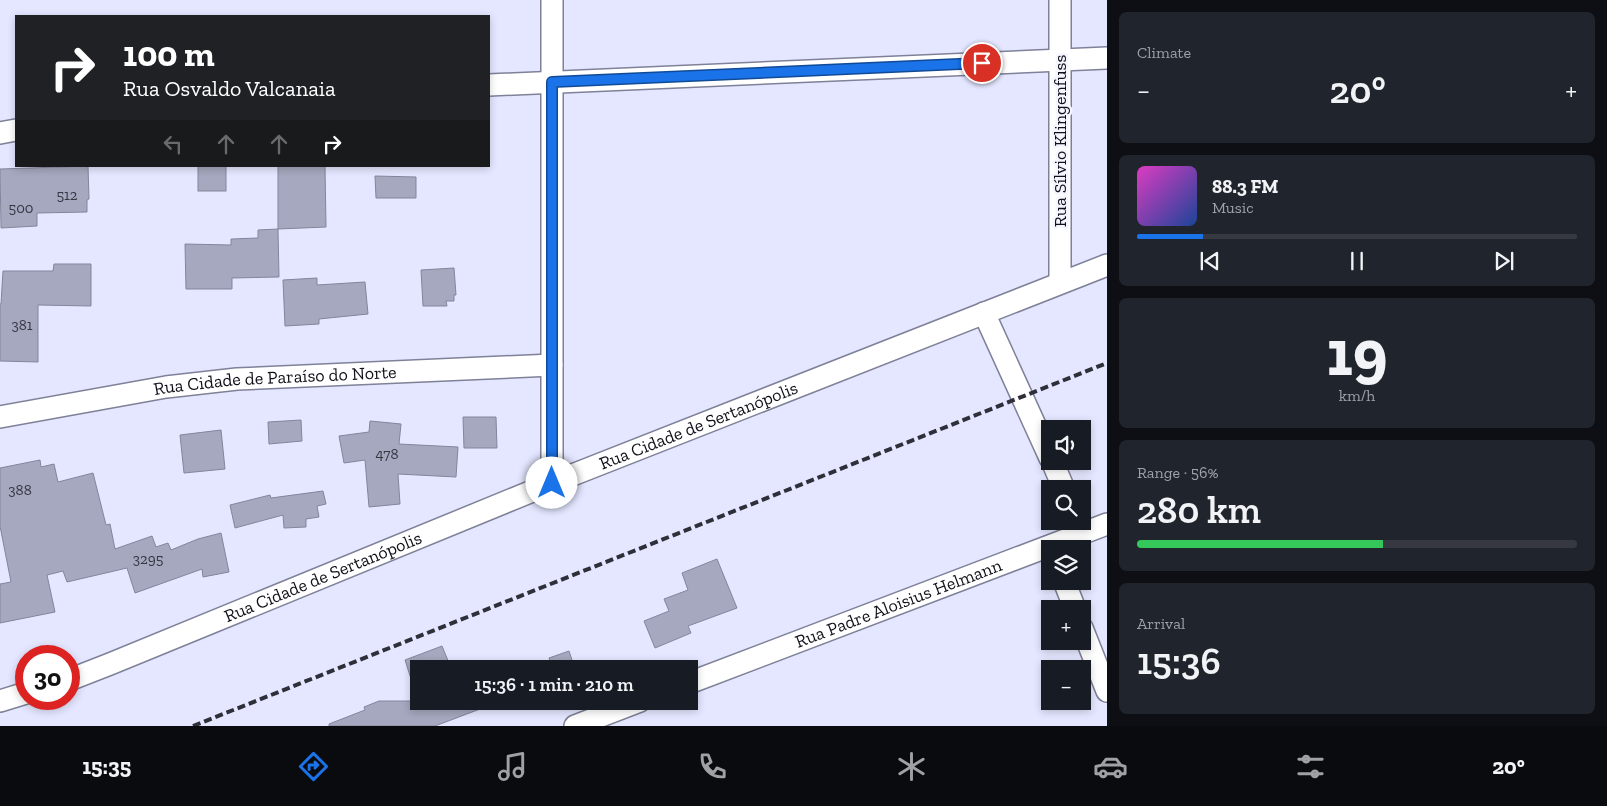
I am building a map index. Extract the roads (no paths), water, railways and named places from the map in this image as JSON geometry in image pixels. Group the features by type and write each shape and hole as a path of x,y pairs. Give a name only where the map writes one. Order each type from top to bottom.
{"street":[{"path":"552,0 552,483"},
{"name":"Rua Sílvio Klingenfuss","path":"1060,0 1060,282"},
{"path":"490,85 1107,58"},
{"path":"0,133 15,130"},
{"name":"Rua Cidade de Sertanópolis","path":"80,676 552,483 1107,265"},
{"path":"984,313 1041,438"},
{"name":"Rua Cidade de Paraíso do Norte","path":"0,417 202,382 552,365"},
{"name":"Rua Padre Aloisius Helmann","path":"698,680 1069,536 1107,524"},
{"path":"1091,650 1107,692"},
{"path":"0,701 15,696"},
{"path":"575,726 617,710"}],"railway":[{"path":"193,726 1107,363"}]}
